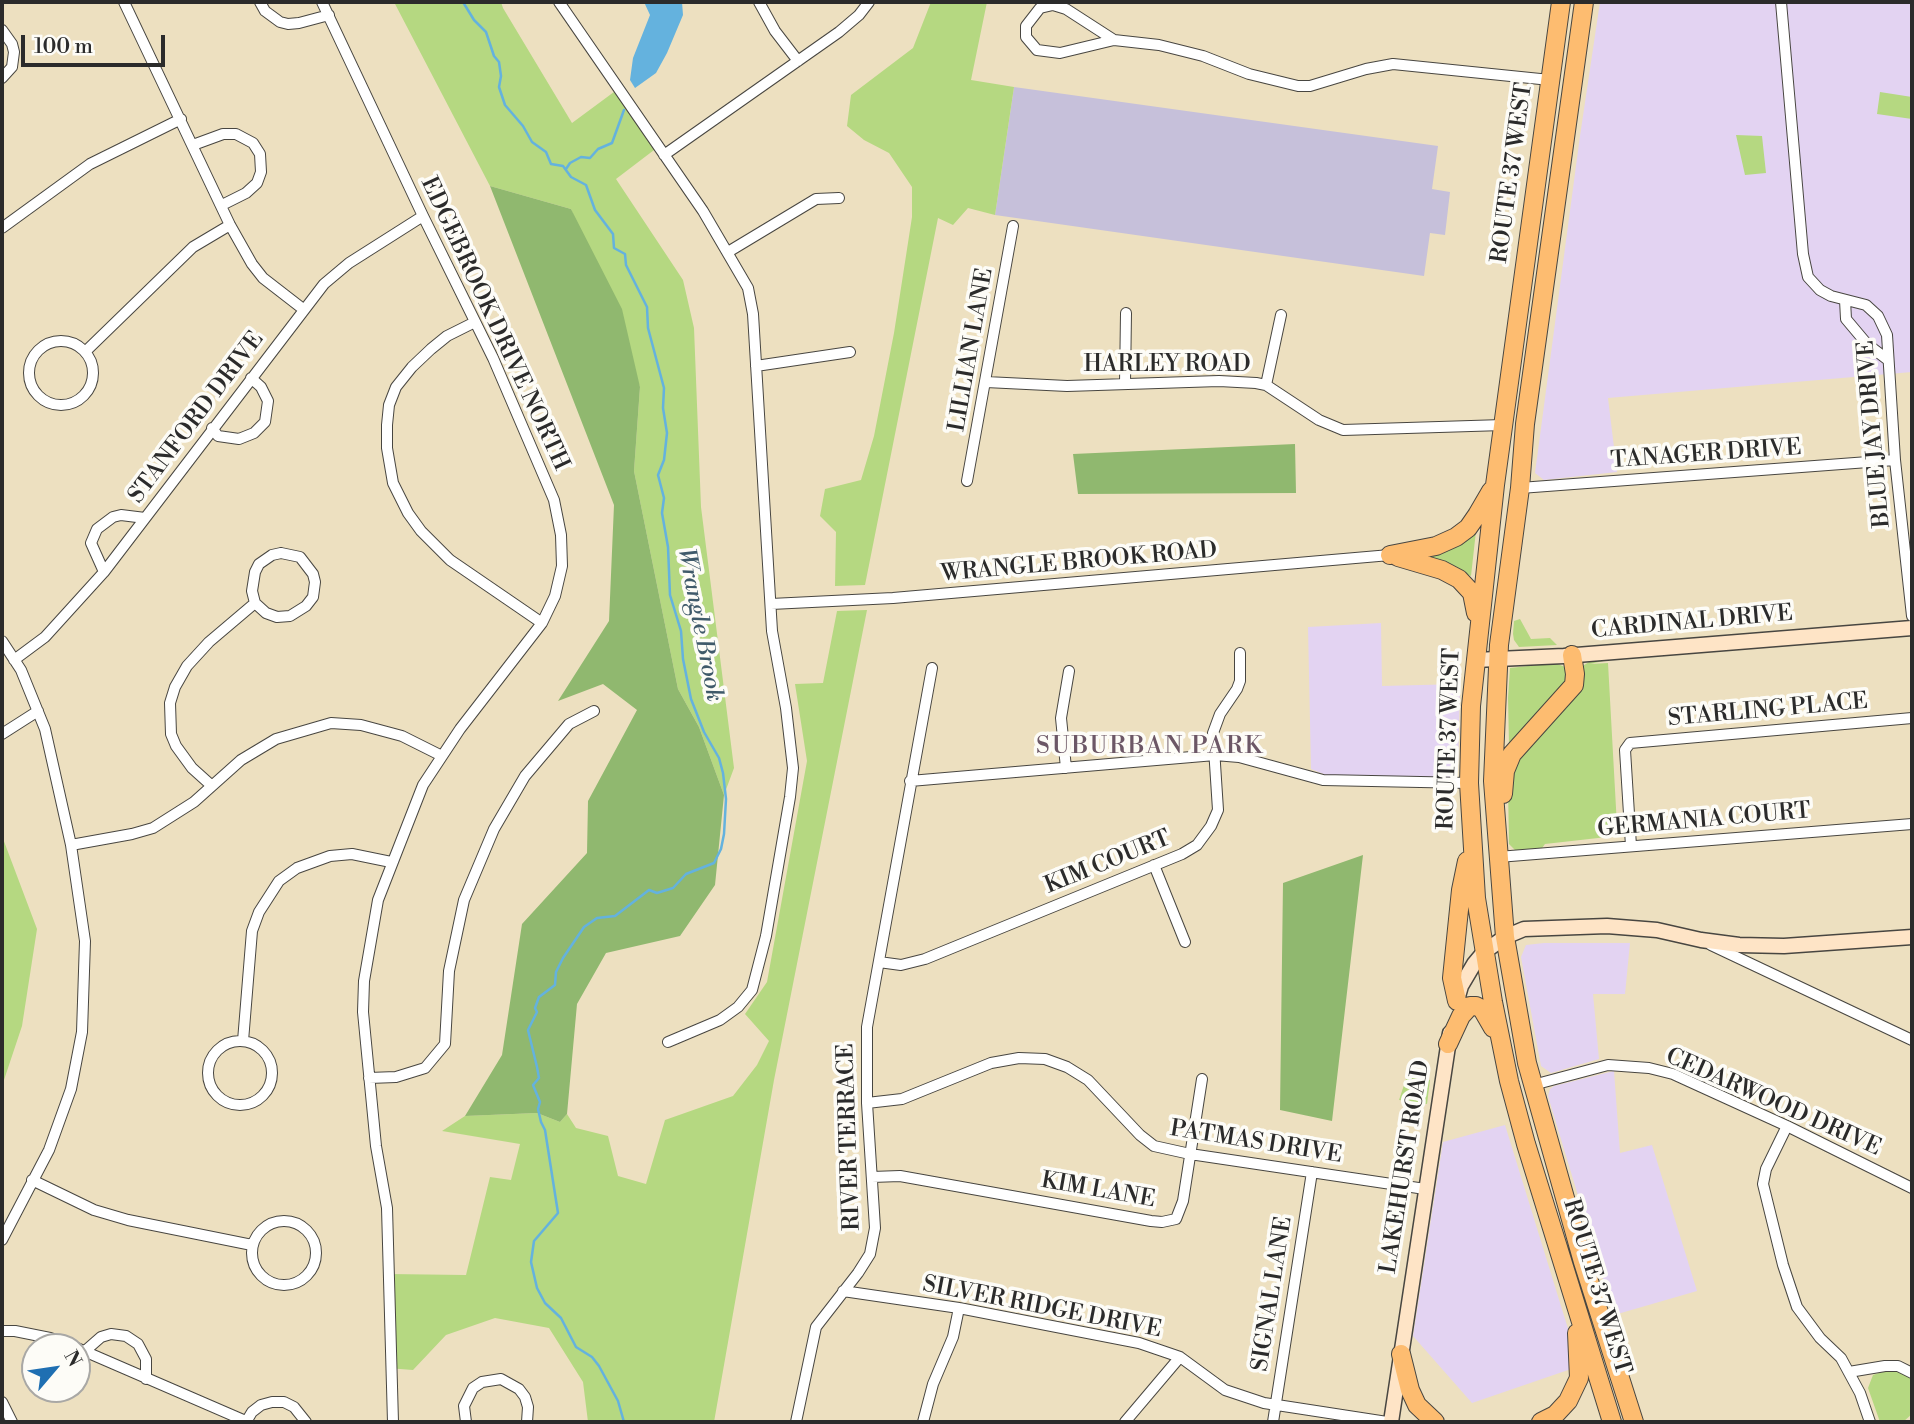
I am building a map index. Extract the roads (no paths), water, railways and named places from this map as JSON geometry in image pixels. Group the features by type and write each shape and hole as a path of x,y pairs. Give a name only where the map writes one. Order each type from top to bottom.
{"highway":[{"name":"ROUTE 37 WEST","path":"1561,2 1495,485 1475,660 1469,783 1476,898 1501,1043 1523,1133 1612,1422"},
{"name":"ROUTE 37 WEST","path":"1584,2 1525,424 1520,488 1498,659 1493,781 1505,937 1515,1002 1533,1085 1583,1262 1634,1422"},
{"path":"1390,555 1437,546 1456,537 1468,528 1478,515 1495,485"},
{"path":"1390,555 1442,570 1467,585 1472,593 1479,626"},
{"path":"1498,853 1508,761 1524,739 1574,685 1572,655"},
{"path":"1457,1001 1452,978 1461,890 1472,838"},
{"path":"1448,1044 1461,1016 1470,1006 1476,1006 1485,1013 1501,1043"},
{"path":"1541,1422 1555,1415 1568,1401 1579,1378 1579,1352 1572,1292"},
{"path":"1401,1354 1410,1390 1417,1405 1435,1422"}],"main road":[{"name":"CARDINAL DRIVE","path":"1475,660 1912,628"},
{"path":"1505,937 1524,929 1607,926 1657,930 1739,945 1784,946 1912,937"},
{"name":"LAKEHURST ROAD","path":"1389,1422 1457,1001 1461,986 1474,964 1484,952 1505,937"}],"street":[{"path":"124,2 230,225 252,264 262,278 303,309"},
{"path":"260,2 265,11 280,22 288,24 329,15"},
{"name":"EDGEBROOK DRIVE NORTH","path":"323,2 493,358 554,500 561,535 562,566 555,596 542,623 491,688 423,785 378,900 364,981 363,1012 377,1149 387,1208 393,1422"},
{"path":"559,2 703,211 748,288 753,314 771,604 793,768 790,797 755,984 738,1007 720,1020 668,1042"},
{"path":"759,2 775,31 798,61"},
{"path":"664,155 839,33 869,2"},
{"name":"BLUE JAY DRIVE","path":"1781,2 1802,254 1808,277 1820,290 1866,305 1878,316 1886,335 1895,460 1912,616"},
{"path":"1114,40 1066,9 1054,5 1040,9 1026,26 1026,37 1042,52 1060,53 1114,40 1158,45 1192,53 1249,74 1298,86 1310,86 1393,64 1550,80"},
{"path":"2,30 14,52 12,67 2,78"},
{"path":"2,228 90,164 181,119"},
{"path":"193,145 223,134 236,134 253,143 260,154 261,172 257,183 222,205"},
{"path":"728,252 816,199 839,198"},
{"name":"STANFORD DRIVE","path":"14,660 45,637 104,572 324,284 349,263 423,216"},
{"path":"86,351 193,247 230,225"},
{"name":"LILLIAN LANE","path":"967,481 1013,226"},
{"path":"1845,300 1846,319 1867,344 1888,360"},
{"path":"1125,383 1126,313"},
{"path":"1266,385 1281,315"},
{"path":"475,322 447,336 431,349 411,367 396,387 389,405 387,425 387,447 393,483 408,513 421,531 450,560 542,623"},
{"path":"69,341 86,351 94,372 87,393 78,401 57,405 37,394 29,375 30,365 40,348 49,342 69,341"},
{"path":"755,366 850,352"},
{"path":"212,428 219,436 239,439 254,433 265,422 268,401 261,387 251,378"},
{"name":"HARLEY ROAD","path":"986,383 1067,386 1219,381 1266,385 1318,420 1343,430 1503,425"},
{"name":"TANAGER DRIVE","path":"1520,488 1895,460"},
{"path":"104,572 91,543 97,529 113,517 121,515 145,518"},
{"path":"281,553 306,562 315,582 313,597 306,606 290,616 277,617 266,613 255,603 252,591 259,564 272,555 281,553"},
{"name":"WRANGLE BROOK ROAD","path":"771,604 906,597 1390,555"},
{"path":"212,786 192,768 176,746 171,734 170,703 187,666 209,642 255,603"},
{"path":"2,641 14,660 45,729 71,845 85,942 82,1032 71,1088 49,1150 2,1240"},
{"name":"KIM COURT","path":"879,962 901,965 925,959 1192,849 1211,826 1218,803 1215,726 1240,681 1240,653"},
{"name":"RIVER TERRACE","path":"796,1422 816,1327 870,1254 875,1228 867,1102 867,1027 932,668"},
{"path":"1066,768 1061,718 1069,671"},
{"path":"2,734 38,711"},
{"path":"369,1078 396,1077 425,1068 445,1044 449,971 464,900 494,829 525,776 569,724 594,711"},
{"name":"STARLING PLACE","path":"1631,846 1625,750 1627,745 1635,742 1912,718"},
{"path":"71,845 153,828 194,802 241,760 276,739 331,723 361,724 402,736 442,756"},
{"path":"910,780 1215,755 1239,757 1323,780 1469,783"},
{"name":"GERMANIA COURT","path":"1498,853 1631,846 1912,824"},
{"path":"243,1041 252,931 259,912 279,881 305,865 330,856 352,854 391,862"},
{"path":"1154,865 1185,942"},
{"path":"1701,940 1912,1040"},
{"path":"243,1041 262,1049 268,1057 272,1077 269,1087 255,1102 235,1105 216,1095 210,1085 209,1063 222,1046 243,1041"},
{"name":"PATMAS DRIVE","path":"867,1102 902,1099 991,1063 1019,1058 1045,1059 1067,1067 1088,1080 1139,1135 1154,1146 1190,1154 1425,1189"},
{"name":"CEDARWOOD DRIVE","path":"1533,1085 1608,1065 1648,1068 1673,1074 1787,1126 1912,1188"},
{"name":"KIM LANE","path":"872,1177 900,1176 1162,1222 1175,1220 1180,1214 1202,1079"},
{"path":"1787,1126 1766,1169 1763,1184 1766,1200 1797,1307 1820,1338 1841,1358 1860,1393 1870,1422"},
{"name":"SIGNAL LANE","path":"1273,1422 1312,1172"},
{"path":"32,1180 94,1210 128,1220 252,1245"},
{"path":"273,1222 294,1223 304,1228 315,1245 314,1266 299,1282 278,1286 259,1275 251,1256 252,1245 264,1227 273,1222"},
{"name":"SILVER RIDGE DRIVE","path":"843,1291 959,1308 1139,1343 1180,1357 1226,1390 1264,1403 1389,1422"},
{"path":"923,1422 933,1384 953,1337 959,1308"},
{"path":"2,1331 25,1333"},
{"path":"91,1342 111,1334 126,1336 138,1344 146,1359 146,1379"},
{"path":"91,1354 247,1422 261,1405 272,1402 284,1402 294,1407 306,1422"},
{"path":"1125,1422 1180,1357"},
{"path":"1849,1372 1898,1366 1912,1373"},
{"path":"466,1422 464,1406 473,1388 482,1382 501,1379 519,1389 525,1397 528,1407 527,1422"},
{"path":"2,1402 12,1422"}],"water":[{"path":"644,2 682,2 683,15 656,73 635,88 630,80 633,58 650,15"}],"waterway":[{"name":"Wrangle Brook","path":"463,2 474,20 486,32 494,56 499,62 499,87 505,105 523,126 532,142 546,152 551,164 563,166 571,177 586,185 595,210 613,234 614,248 625,254 626,265 647,307 648,328 664,388 663,408 667,433 664,460 658,475 664,498 662,513 668,547 670,595 681,631 691,699 704,732 719,758 726,799 724,834 714,863 686,874 673,888 657,893 649,890 615,916 597,918 584,927 563,958 556,972 555,985 539,997 535,1008 537,1012 528,1030 539,1078 533,1085 540,1102 538,1109 545,1130 558,1213 534,1241 531,1262 537,1288 545,1303 561,1318 576,1347 592,1357 599,1366 618,1401 624,1422"},
{"path":"566,169 570,163 581,157 590,158 598,149 612,143 624,110"}],"district":[{"name":"SUBURBAN PARK","path":"1150,747"}]}
